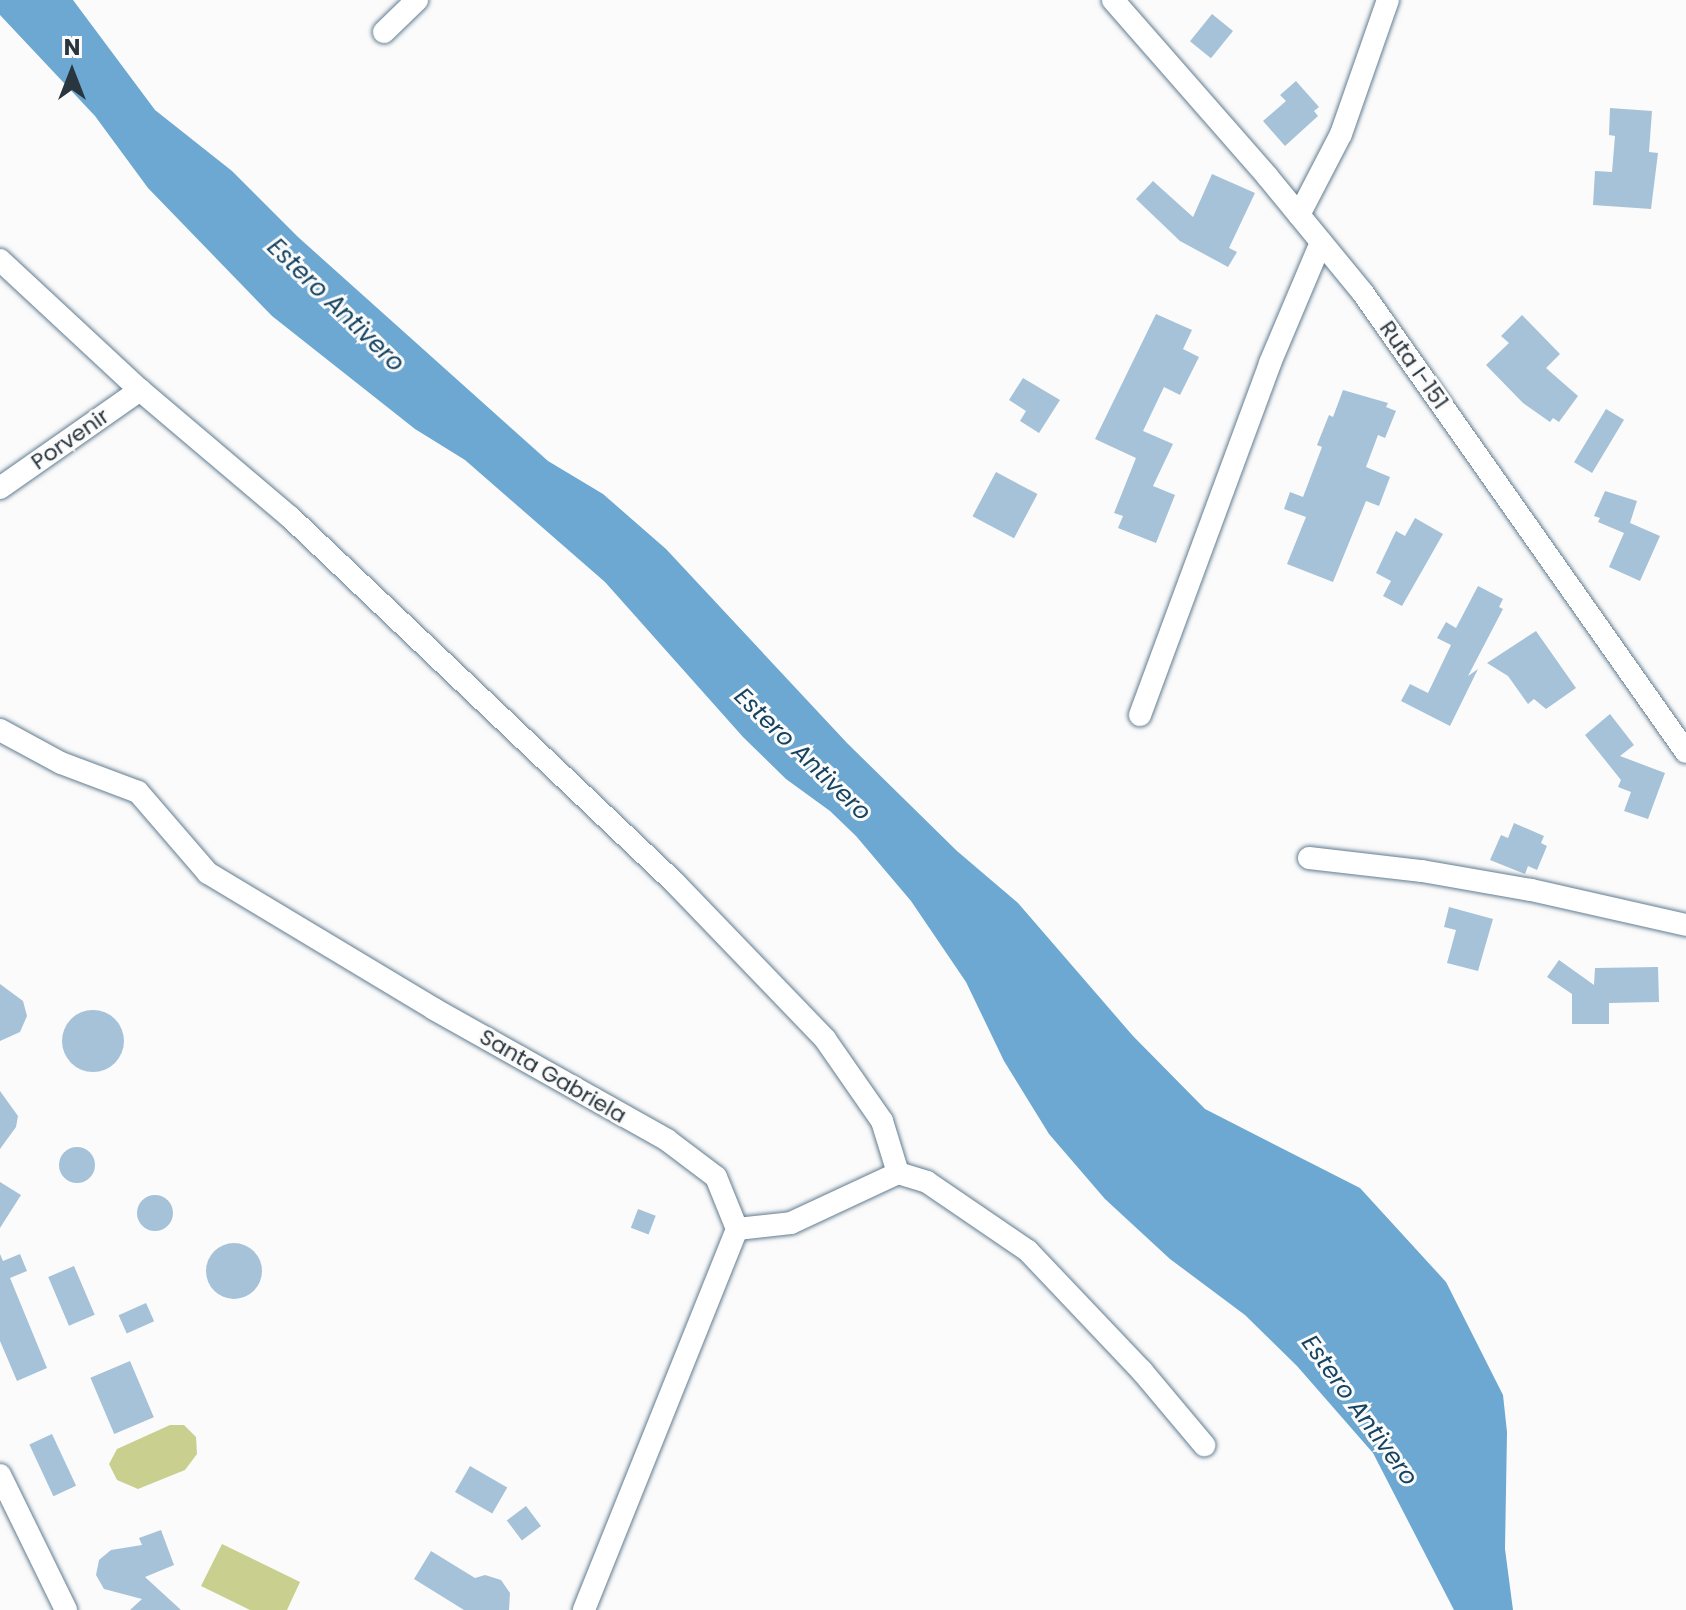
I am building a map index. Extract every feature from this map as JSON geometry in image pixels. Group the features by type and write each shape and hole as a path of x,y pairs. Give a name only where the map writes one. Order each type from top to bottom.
{"street":[{"path":"384,32 417,0"},
{"name":"Ruta I-151","path":"1113,0 1299,215 1392,333 1686,752"},
{"path":"1299,215 1341,134 1388,0"},
{"path":"1140,715 1260,389 1321,242"},
{"path":"0,260 140,390 290,517 687,895 825,1039 882,1121 898,1173"},
{"name":"Porvenir","path":"0,488 140,390"},
{"name":"Santa Gabriela","path":"0,730 61,763 138,792 208,873 434,1009 667,1140 716,1177 737,1229"},
{"path":"1309,858 1468,879 1686,925"},
{"path":"584,1610 737,1229 791,1223 898,1173 927,1182 1028,1251 1142,1371 1204,1445"},
{"path":"0,1475 66,1610"}],"green space":[{"path":"170,1425 184,1425 196,1437 197,1454 185,1470 138,1489 117,1480 109,1464 117,1449"},
{"path":"222,1544 300,1582 287,1610 250,1610 201,1586"}],"water":[{"name":"Estero Antivero","path":"0,0 73,0 155,110 232,171 298,237 548,461 603,494 666,549 847,743 957,851 1018,903 1133,1036 1205,1109 1360,1188 1446,1282 1503,1395 1507,1432 1505,1549 1513,1610 1454,1610 1373,1453 1297,1366 1245,1315 1170,1259 1105,1199 1049,1134 1004,1061 966,982 911,901 856,836 830,811 786,779 743,737 605,582 465,460 415,429 272,316 148,188 95,116 0,15"}],"building":[{"path":"1212,14 1233,31 1211,58 1190,41"},
{"path":"1296,81 1319,107 1314,111 1318,116 1285,146 1263,121 1286,101 1280,95"},
{"path":"1610,108 1652,111 1649,152 1658,153 1651,209 1593,205 1595,171 1612,172 1615,136 1609,135"},
{"path":"1212,174 1255,193 1229,248 1237,252 1228,267 1180,241 1136,199 1153,181 1193,217"},
{"path":"1156,314 1192,330 1183,349 1199,357 1180,395 1164,387 1143,431 1173,444 1153,486 1175,495 1156,543 1118,528 1123,516 1114,513 1136,458 1095,439"},
{"path":"1522,315 1560,354 1546,368 1578,396 1559,422 1553,418 1550,422 1523,403 1486,365 1509,343 1501,336"},
{"path":"1023,378 1060,400 1039,433 1020,421 1026,411 1009,400"},
{"path":"1343,390 1388,403 1386,407 1396,411 1385,438 1378,435 1366,467 1390,477 1379,506 1366,501 1333,582 1287,564 1306,517 1284,509 1290,492 1303,497 1322,447 1317,445 1329,415 1333,417"},
{"path":"1606,409 1624,420 1592,473 1574,462"},
{"path":"996,472 1037,494 1014,538 973,516"},
{"path":"1605,491 1637,501 1630,523 1660,536 1640,581 1609,567 1624,533 1598,522 1600,518 1594,516"},
{"path":"1415,518 1443,534 1402,606 1383,596 1391,581 1376,573 1396,531 1405,536"},
{"path":"1478,586 1503,599 1499,607 1503,609 1468,676 1478,669 1450,726 1401,701 1410,684 1428,693 1451,645 1437,638 1446,622 1456,628"},
{"path":"1536,631 1576,688 1546,709 1534,699 1528,704 1508,676 1487,663"},
{"path":"1610,714 1634,745 1620,756 1665,773 1648,819 1624,811 1631,792 1618,787 1621,780 1585,735"},
{"path":"1514,823 1544,836 1541,843 1547,846 1537,870 1528,866 1525,874 1490,860 1501,835 1508,838"},
{"path":"1449,907 1493,919 1478,971 1447,963 1456,930 1444,927"},
{"path":"1559,960 1594,985 1595,968 1658,967 1659,1002 1609,1003 1609,1024 1572,1024 1572,994 1547,977"},
{"path":"0,984 23,1001 27,1016 20,1032 0,1041"},
{"path":"87,1010 99,1010 115,1019 122,1029 122,1053 115,1063 99,1072 87,1072 67,1058 62,1047 62,1035 76,1015"},
{"path":"0,1091 18,1116 16,1127 0,1149"},
{"path":"77,1147 89,1153 95,1165 89,1177 77,1183 65,1177 59,1165 65,1153"},
{"path":"0,1182 21,1195 0,1228"},
{"path":"155,1195 167,1201 173,1213 167,1225 155,1231 143,1225 137,1213 143,1201"},
{"path":"638,1209 656,1216 649,1234 631,1228"},
{"path":"234,1243 254,1251 262,1271 254,1291 234,1299 214,1291 206,1271 214,1251"},
{"path":"0,1254 3,1261 20,1254 27,1271 10,1278 47,1368 17,1381 0,1341"},
{"path":"74,1266 95,1315 69,1326 48,1277"},
{"path":"146,1303 154,1321 127,1333 119,1315"},
{"path":"130,1361 154,1417 114,1434 90,1378"},
{"path":"52,1434 76,1486 53,1496 29,1445"},
{"path":"470,1466 507,1488 492,1513 455,1492"},
{"path":"526,1506 541,1526 522,1540 507,1520"},
{"path":"161,1530 174,1565 145,1577 181,1610 130,1610 142,1599 104,1589 96,1575 99,1560 111,1550 142,1545 139,1538"},
{"path":"431,1551 475,1578 485,1575 501,1580 510,1593 509,1610 464,1610 414,1579"}]}
